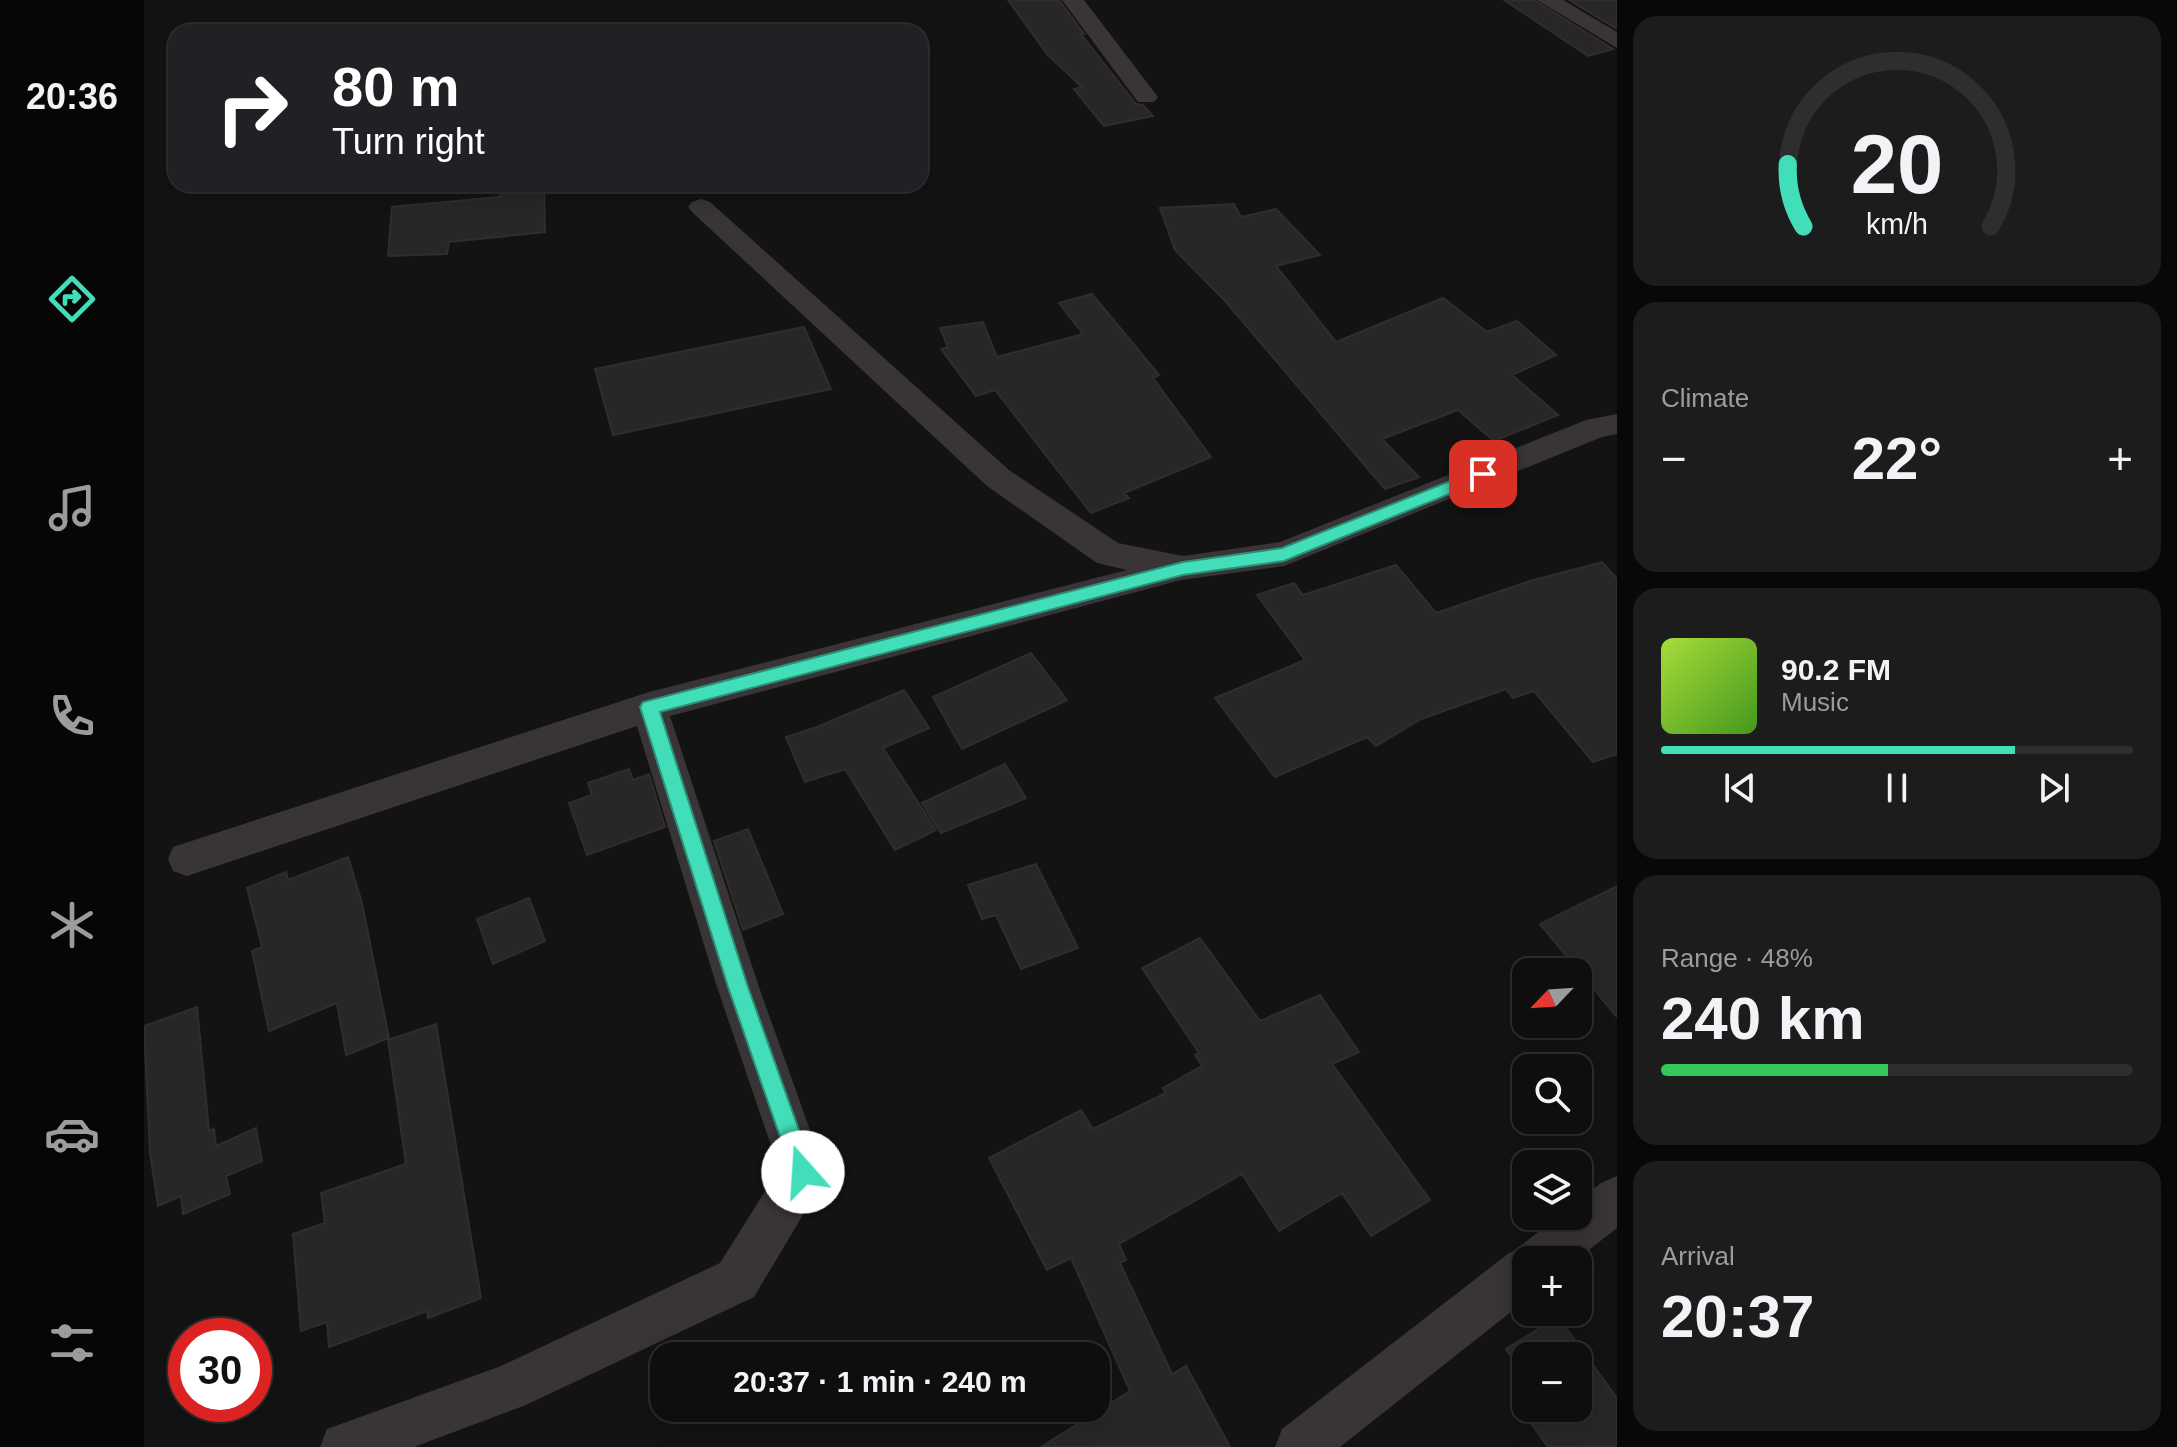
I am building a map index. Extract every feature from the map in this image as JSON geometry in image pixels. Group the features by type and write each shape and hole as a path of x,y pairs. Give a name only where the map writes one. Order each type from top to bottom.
{"street":[{"path":"1073,0 1146,97"},
{"path":"1548,0 1617,41"},
{"path":"701,207 998,478 1109,554 1183,568"},
{"path":"187,859 649,707 1183,568 1284,554 1597,427 1617,424"},
{"path":"345,1447 509,1388 737,1280 803,1172 738,987 649,707"},
{"path":"1557,1246 1617,1199"},
{"path":"1300,1447 1512,1281"}],"building":[{"path":"1008,0 1059,0 1084,34 1081,34 1136,104 1143,105 1153,116 1104,126 1074,89 1082,87 1048,55"},
{"path":"1504,0 1534,0 1613,49 1588,56"},
{"path":"1569,0 1617,0 1617,29"},
{"path":"500,192 544,192 545,232 449,242 447,254 388,256 392,207 500,197"},
{"path":"1234,204 1241,217 1276,209 1320,255 1276,266 1336,342 1443,298 1487,332 1517,321 1556,355 1512,375 1558,415 1494,441 1458,410 1382,439 1419,477 1385,489 1226,302 1175,250 1160,208"},
{"path":"1092,294 1159,375 1153,378 1211,457 1124,493 1129,498 1091,513 995,390 976,396 941,349 948,347 940,328 983,322 997,357 1083,334 1059,303"},
{"path":"804,327 831,389 613,435 595,369"},
{"path":"1602,562 1617,579 1617,754 1593,762 1534,691 1513,698 1506,689 1421,719 1376,746 1367,737 1275,777 1215,698 1305,660 1257,595 1294,583 1303,595 1396,565 1436,613 1530,581"},
{"path":"1031,653 1067,700 962,749 933,697"},
{"path":"904,690 929,728 883,748 936,830 895,850 845,769 805,782 786,737"},
{"path":"1005,764 1026,798 941,833 922,803"},
{"path":"629,769 633,780 649,774 665,827 587,855 569,803 592,795 588,783"},
{"path":"748,829 783,914 743,930 714,841"},
{"path":"348,857 362,903 389,1038 346,1055 337,1003 269,1031 252,951 262,947 247,888 286,872 288,880"},
{"path":"1036,864 1078,948 1021,969 996,915 982,919 968,885"},
{"path":"1617,886 1617,1017 1592,987 1592,958 1568,958 1540,924"},
{"path":"529,898 545,941 493,964 477,919"},
{"path":"1200,938 1260,1021 1320,995 1359,1052 1332,1064 1430,1200 1371,1236 1342,1193 1279,1231 1242,1174 1119,1244 1126,1260 1120,1263 1172,1374 1186,1366 1230,1447 1041,1447 1081,1422 1110,1422 1110,1404 1130,1391 1071,1258 1047,1270 989,1158 1081,1110 1093,1129 1166,1093 1163,1088 1202,1066 1195,1055 1199,1053 1142,968"},
{"path":"197,1007 209,1131 214,1129 216,1146 256,1128 262,1161 226,1176 230,1194 183,1214 181,1196 158,1206 150,1152 144,1026"},
{"path":"436,1024 481,1298 428,1318 427,1311 329,1347 327,1322 301,1331 293,1234 325,1223 321,1193 406,1164 388,1040"},
{"path":"1543,1326 1565,1326 1576,1342 1517,1342"},
{"path":"1592,1364 1617,1398 1617,1447 1548,1447 1530,1422 1592,1422"}],"route":[{"path":"803,1172 738,987 649,707 1183,568 1284,554 1483,474"}]}
